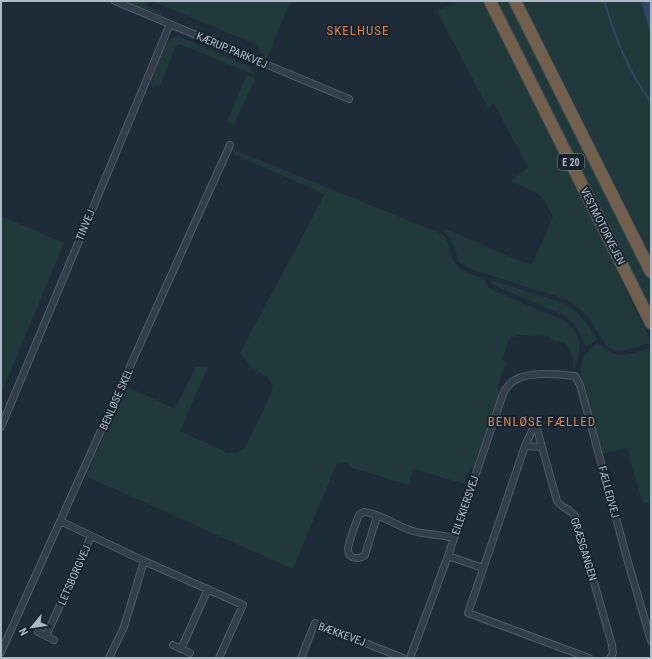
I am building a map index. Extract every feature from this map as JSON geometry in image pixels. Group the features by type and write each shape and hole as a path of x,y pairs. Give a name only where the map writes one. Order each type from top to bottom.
{"highway":[{"name":"VESTMOTORVEJEN","path":"490,1 651,323"},
{"name":"VESTMOTORVEJEN","path":"515,1 651,272"}],"street":[{"name":"KÆRUP PARKVEJ","path":"115,1 349,99"},
{"name":"TINVEJ","path":"1,427 170,24"},
{"name":"BENLØSE SKEL","path":"1,652 230,145"},
{"name":"EILEKIERSVEJ","path":"410,658 448,556 503,394 507,386 515,380 525,376 541,374"},
{"name":"FÆLLEDVEJ","path":"541,374 575,376 580,385 651,641"},
{"name":"GRÆSGANGEN","path":"589,658 468,613 525,446 535,424 557,501 562,507 573,513 576,519 612,645 612,653 610,658"},
{"path":"525,446 542,447"},
{"path":"377,516 364,555 360,558 354,558 349,554 348,548 359,515 362,512 377,516 414,532 453,538"},
{"name":"LETSBORGVEJ","path":"60,521 144,561 243,605 219,658"},
{"name":"LETSBORGVEJ","path":"46,636 91,536"},
{"path":"448,556 483,568"},
{"path":"109,658 124,626 144,561"},
{"path":"182,649 208,589"},
{"name":"BÆKKEVEJ","path":"301,658 315,623 403,658"},
{"path":"38,632 54,640"},
{"path":"173,646 190,653"}],"green space":[{"path":"125,1 291,1 268,57 262,59 264,54 260,52 258,45 154,2 146,3 146,5 162,12 160,15"},
{"path":"451,1 482,1 578,191 651,343 631,349 612,349 603,342 589,318 568,300 471,269 459,262 452,241 444,231 446,229 520,261 532,264 553,217 542,196 511,181 528,167 494,104 488,108 437,11 453,4"},
{"path":"496,1 510,1 579,137 651,283 651,312 581,169"},
{"path":"523,1 641,1 651,37 651,255"},
{"path":"177,36 250,67 250,70 257,76 180,44 176,46 161,83 158,86 155,84 153,88 150,83 163,49 167,42"},
{"path":"247,75 255,79 234,125 227,121"},
{"path":"234,150 442,234 447,241 453,259 460,268 468,273 484,278 490,289 565,321 575,333 579,344 578,357 574,371 572,355 566,343 555,341 547,336 510,336 502,360 506,362 497,390 501,393 474,468 470,467 465,481 469,483 469,485 413,469 409,485 350,467 347,462 337,463 293,569 88,477 87,474 126,386 175,409 196,367 208,367 180,431 228,453 237,453 245,448 271,394 273,386 268,378 253,368 240,353 325,194 233,154"},
{"path":"1,216 64,243 1,394"},
{"path":"491,280 566,304 576,311 584,320 597,340 585,347 578,329 563,315 500,288 492,284 490,281"},
{"path":"598,343 605,349 623,355 651,348 651,501 643,504 627,448 602,454 580,375 584,356"}],"water":[{"path":"641,1 651,1 651,37"}],"waterway":[{"path":"604,1 629,66 651,102"}],"district":[{"name":"SKELHUSE","path":"358,30"},
{"name":"BENLØSE FÆLLED","path":"542,421"}]}
